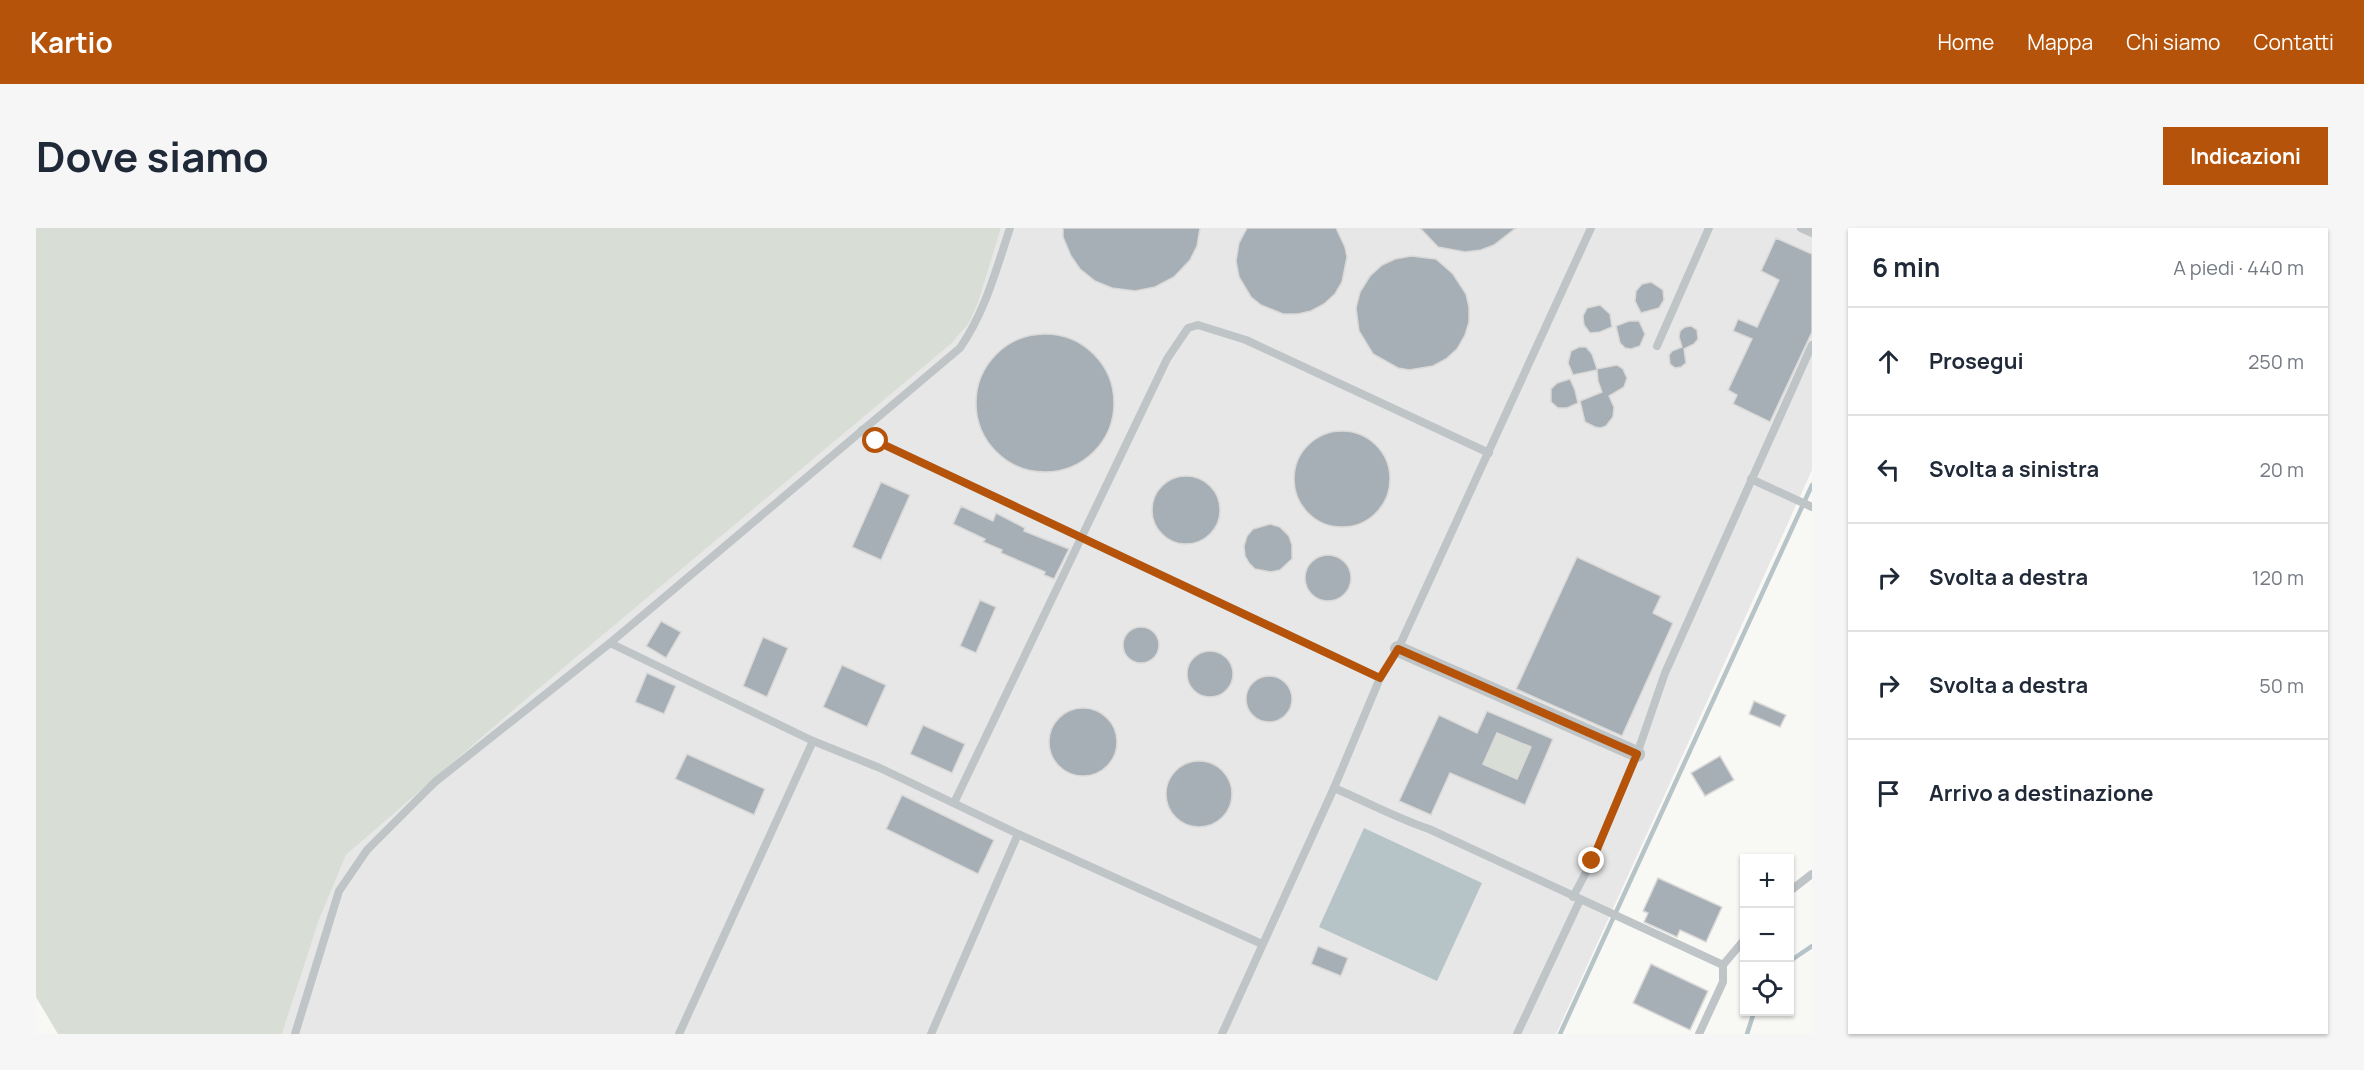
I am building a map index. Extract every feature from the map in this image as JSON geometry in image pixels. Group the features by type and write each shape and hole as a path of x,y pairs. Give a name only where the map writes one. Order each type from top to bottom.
{"street":[{"path":"1398,649 1637,754"}],"lane":[{"path":"295,1034 339,891 367,850 435,782 610,643 960,348 974,327 986,300 1010,228"},
{"path":"1222,1034 1334,788 1380,678 1398,649 1591,228"},
{"path":"1657,346 1709,228"},
{"path":"1801,228 1812,233"},
{"path":"954,803 1167,359 1188,328 1198,325 1246,340 1489,453"},
{"path":"1517,1034 1637,754 1665,673 1812,345"},
{"path":"862,430 876,441 1380,678"},
{"path":"1751,479 1812,507"},
{"path":"610,643 813,741 880,768 1018,834 1262,944"},
{"path":"679,1034 813,741"},
{"path":"1334,788 1384,809 1404,821 1429,829 1723,964"},
{"path":"931,1034 1018,834"},
{"path":"1794,888 1812,874"},
{"path":"1699,1034 1723,982 1723,964 1740,945"}],"shaded area":[{"path":"36,228 1001,228 978,303 969,323 952,343 524,701 346,855 319,920 282,1034 58,1034 36,997"},
{"path":"1001,228 1812,228 1812,470 1556,1034 282,1034 319,920 346,855 524,701 952,343 969,323 978,303"},
{"path":"1497,733 1531,747 1517,779 1483,764"},
{"path":"1364,828 1482,883 1437,981 1319,927"}],"building":[{"path":"1063,228 1200,228 1197,246 1190,260 1174,277 1155,287 1135,291 1112,288 1095,281 1080,269 1071,256 1063,237"},
{"path":"1247,228 1336,228 1347,257 1342,282 1335,294 1324,304 1311,311 1298,314 1283,314 1261,305 1251,297 1239,277 1236,261 1239,243"},
{"path":"1420,228 1516,228 1494,245 1481,250 1465,252 1438,247"},
{"path":"1776,238 1812,254 1812,332 1770,422 1733,404 1737,395 1728,390 1752,339 1733,331 1738,319 1757,327 1779,280 1761,271"},
{"path":"1411,256 1436,259 1453,274 1466,294 1469,322 1457,349 1446,359 1433,366 1409,370 1398,368 1373,354 1359,331 1356,308 1360,292 1370,276 1382,265 1395,259"},
{"path":"1651,282 1663,290 1664,300 1659,308 1641,313 1635,301 1636,291 1642,284"},
{"path":"1600,305 1610,314 1612,327 1590,333 1584,325 1583,316 1587,308"},
{"path":"1629,321 1639,321 1645,334 1640,346 1631,349 1625,348 1620,343 1616,326"},
{"path":"1691,326 1697,330 1698,339 1684,349 1686,363 1675,368 1670,364 1669,355 1672,351 1682,347 1680,331"},
{"path":"1045,334 1072,339 1084,345 1094,354 1103,364 1109,376 1114,403 1109,430 1103,442 1094,452 1084,461 1072,467 1045,472 1018,467 1006,461 996,452 987,442 981,430 976,403 981,376 987,364 996,354 1006,345 1018,339"},
{"path":"1579,347 1586,347 1592,354 1597,369 1617,365 1623,369 1627,378 1624,387 1609,396 1614,407 1613,417 1606,426 1601,428 1585,422 1580,401 1602,392 1597,370 1573,375 1568,363 1571,351"},
{"path":"1570,379 1578,403 1567,408 1558,408 1551,402 1551,389 1557,383"},
{"path":"1342,431 1361,434 1376,445 1387,460 1390,479 1387,498 1376,513 1361,524 1342,527 1323,524 1308,513 1297,498 1294,479 1297,460 1308,445 1323,434"},
{"path":"1186,476 1199,479 1210,486 1217,497 1220,510 1217,523 1210,534 1199,541 1186,544 1173,541 1162,534 1155,523 1152,510 1155,497 1162,486 1173,479"},
{"path":"881,482 910,495 881,560 852,547"},
{"path":"961,506 993,521 996,513 1025,528 1024,531 1069,549 1054,579 1044,575 1045,572 1001,553 1002,550 983,542 985,539 953,524"},
{"path":"1270,524 1280,527 1289,536 1292,545 1292,559 1280,570 1271,572 1255,569 1245,556 1244,546 1247,536 1253,529"},
{"path":"1328,555 1344,562 1351,578 1344,594 1328,601 1312,594 1305,578 1312,562"},
{"path":"1577,557 1661,596 1653,613 1673,623 1622,736 1516,689"},
{"path":"980,600 996,607 976,653 960,646"},
{"path":"661,621 681,632 666,658 646,646"},
{"path":"1141,627 1154,632 1159,645 1154,658 1141,663 1128,658 1123,645 1128,632"},
{"path":"763,637 788,648 767,697 743,686"},
{"path":"1210,651 1226,658 1233,674 1226,690 1210,697 1194,690 1187,674 1194,658"},
{"path":"842,665 886,685 867,727 823,707"},
{"path":"647,673 676,686 664,714 635,702"},
{"path":"1269,676 1278,677 1286,682 1291,690 1291,708 1286,716 1278,721 1269,722 1260,721 1252,716 1247,708 1246,699 1247,690 1252,682 1260,677"},
{"path":"1754,701 1786,715 1780,727 1749,714"},
{"path":"1083,708 1096,711 1107,718 1114,729 1117,742 1114,755 1107,766 1096,773 1083,776 1070,773 1059,766 1052,755 1049,742 1052,729 1059,718 1070,711"},
{"path":"1487,711 1553,739 1525,805 1450,773 1431,815 1399,801 1439,715 1477,733","holes":["1497,733 1531,747 1517,779 1483,764"]},
{"path":"923,725 965,744 952,773 910,754"},
{"path":"687,754 765,789 754,815 675,779"},
{"path":"1720,756 1734,780 1705,796 1691,773"},
{"path":"1199,761 1212,763 1222,771 1230,781 1232,794 1230,807 1222,817 1212,825 1199,827 1186,825 1176,817 1168,807 1166,794 1168,781 1176,771 1186,763"},
{"path":"902,795 994,840 978,874 886,829"},
{"path":"1658,878 1722,907 1706,942 1680,930 1677,937 1644,922 1648,913 1643,911"},
{"path":"1318,946 1348,958 1341,976 1311,964"},
{"path":"1651,964 1708,991 1690,1030 1633,1003"}],"waterway":[{"path":"1560,1034 1812,485"},
{"path":"1794,958 1812,946"},
{"path":"1747,1034 1753,1016"}],"route":[{"path":"876,441 1380,678 1398,649 1637,754 1592,861"}]}
